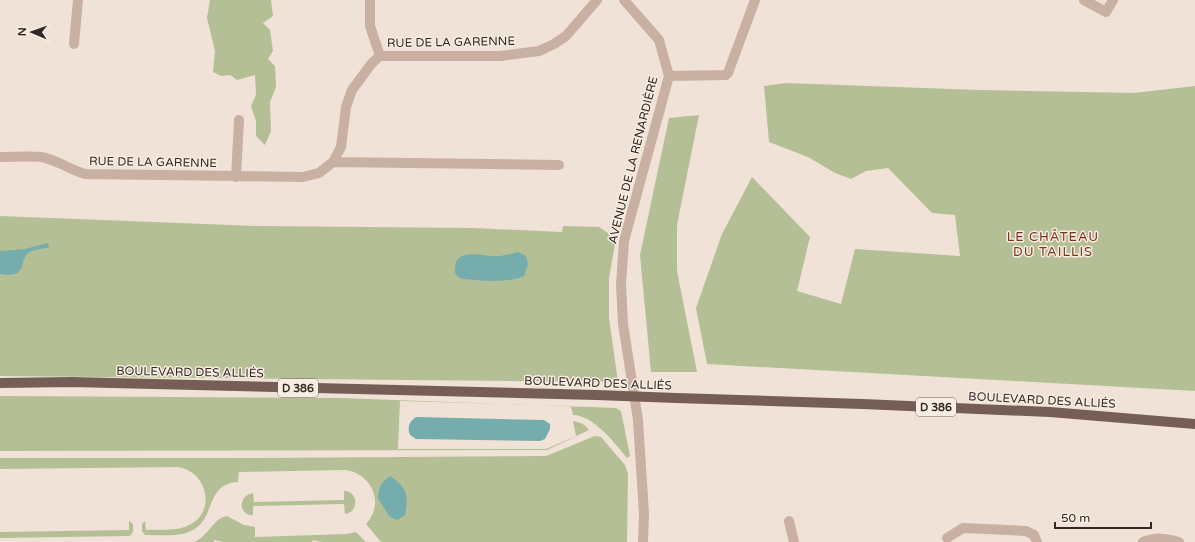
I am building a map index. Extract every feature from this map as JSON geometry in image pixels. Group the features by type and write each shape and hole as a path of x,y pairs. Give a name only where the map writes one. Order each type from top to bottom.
{"main road":[{"name":"BOULEVARD DES ALLIÉS","path":"0,383 72,382 597,395 1050,412 1195,424"}],"street":[{"path":"74,44 78,0"},
{"path":"370,0 370,26 380,56"},
{"name":"RUE DE LA GARENNE","path":"0,157 42,157 85,174 303,177 319,173 333,162 341,147 346,107 352,90 372,63 380,56 501,56 519,55 539,51 566,36 597,0"},
{"name":"AVENUE DE LA RENARDIÈRE","path":"624,0 659,40 669,76 624,241 621,285 623,324 638,420 643,506 643,542"},
{"path":"669,76 728,74 755,0"},
{"path":"1084,0 1106,12 1113,0"},
{"path":"236,176 240,120"},
{"path":"333,162 559,165"},
{"path":"789,521 794,542"},
{"path":"947,538 963,528 1010,530 1026,531 1034,535 1037,542"},
{"path":"1143,542 1153,538 1179,542"}],"green space":[{"path":"210,0 271,0 273,16 263,23 270,30 273,51 268,59 275,66 276,87 270,102 271,131 265,145 256,136 256,121 251,106 256,95 255,75 237,80 230,75 221,76 213,72 215,51 207,18"},
{"path":"786,83 979,90 1134,93 1195,86 1195,391 707,364 696,308 722,234 752,177 810,237 797,291 841,304 855,249 960,256 955,215 932,213 888,168 866,171 851,179 835,173 808,157 769,142 764,86"},
{"path":"699,115 677,225 677,271 697,372 651,372 640,255 669,118"},
{"path":"0,216 259,226 473,228 562,232 563,226 599,227 611,235 610,238 616,239 609,278 609,318 618,382 0,376"},
{"path":"0,396 340,398 518,404 400,401 398,449 546,449 576,436 573,421 582,424 589,430 547,450 0,451"},
{"path":"571,406 616,408 621,411 630,456 627,458 610,438 596,425 581,416 573,415"},
{"path":"595,436 601,437 625,465 628,474 627,542 381,542 366,524 373,513 375,505 373,491 365,479 359,474 344,470 239,472 238,482 227,484 215,495 205,519 199,526 186,533 175,535 145,535 142,531 142,524 145,521 146,530 169,530 186,527 199,518 204,510 206,501 205,491 195,475 187,470 177,467 0,469 0,458 546,456"},
{"path":"344,491 350,492 355,499 352,511 345,514 344,504 253,506 253,515 245,512 242,506 244,498 253,493 254,502 344,500"},
{"path":"227,516 244,525 255,527 255,537 347,534 356,532 366,542 322,542 313,540 312,542 224,542 214,540 214,542 194,542 203,536 218,520"},
{"path":"129,521 133,524 133,532 129,536 0,538 0,532 129,530"}],"water":[{"path":"48,243 49,247 34,250 26,255 20,271 16,274 0,274 0,251 25,249"},
{"path":"518,252 526,256 528,264 524,276 509,280 485,281 462,279 455,273 457,261 460,257 465,255 476,254 499,256"},
{"path":"416,417 544,420 550,424 550,429 545,439 540,441 416,439 410,435 409,427 410,423"},
{"path":"390,476 403,488 407,502 405,515 397,520 389,516 378,498 381,485"}],"district":[{"name":"LE CHÂTEAU DU TAILLIS","path":"1053,244"}]}
